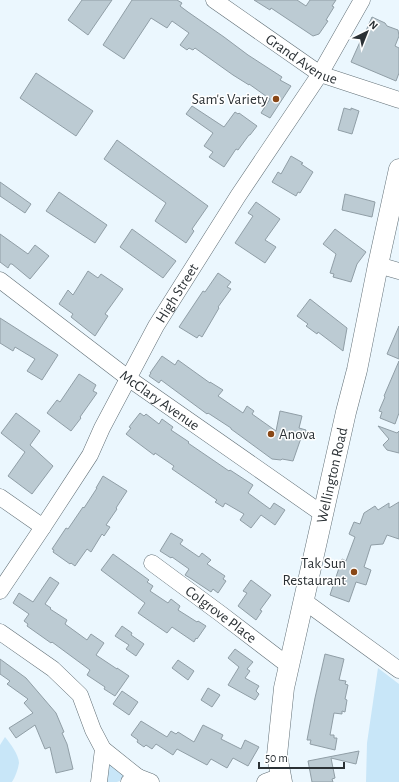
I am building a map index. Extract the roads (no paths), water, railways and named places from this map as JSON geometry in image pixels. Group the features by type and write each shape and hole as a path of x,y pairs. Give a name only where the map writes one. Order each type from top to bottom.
{"main road":[{"name":"Wellington Road","path":"276,780 284,688 346,412 357,370 399,169"}],"street":[{"name":"Grand Avenue","path":"214,0 320,74 399,100"},
{"name":"High Street","path":"0,591 43,528 90,454 156,326 238,196 320,74 362,0"},
{"path":"378,265 399,271"},
{"name":"McClary Avenue","path":"0,280 128,378 324,515"},
{"path":"0,497 43,528"},
{"name":"Colgrove Place","path":"152,564 289,666"},
{"path":"304,601 399,670"},
{"path":"0,632 53,669 80,695 93,730 103,749 139,780"},
{"path":"99,782 103,749"}],"place":[{"name":"Sam's Variety","path":"276,99"},
{"name":"Anova","path":"271,434"},
{"name":"Tak Sun Restaurant","path":"354,572"}]}
